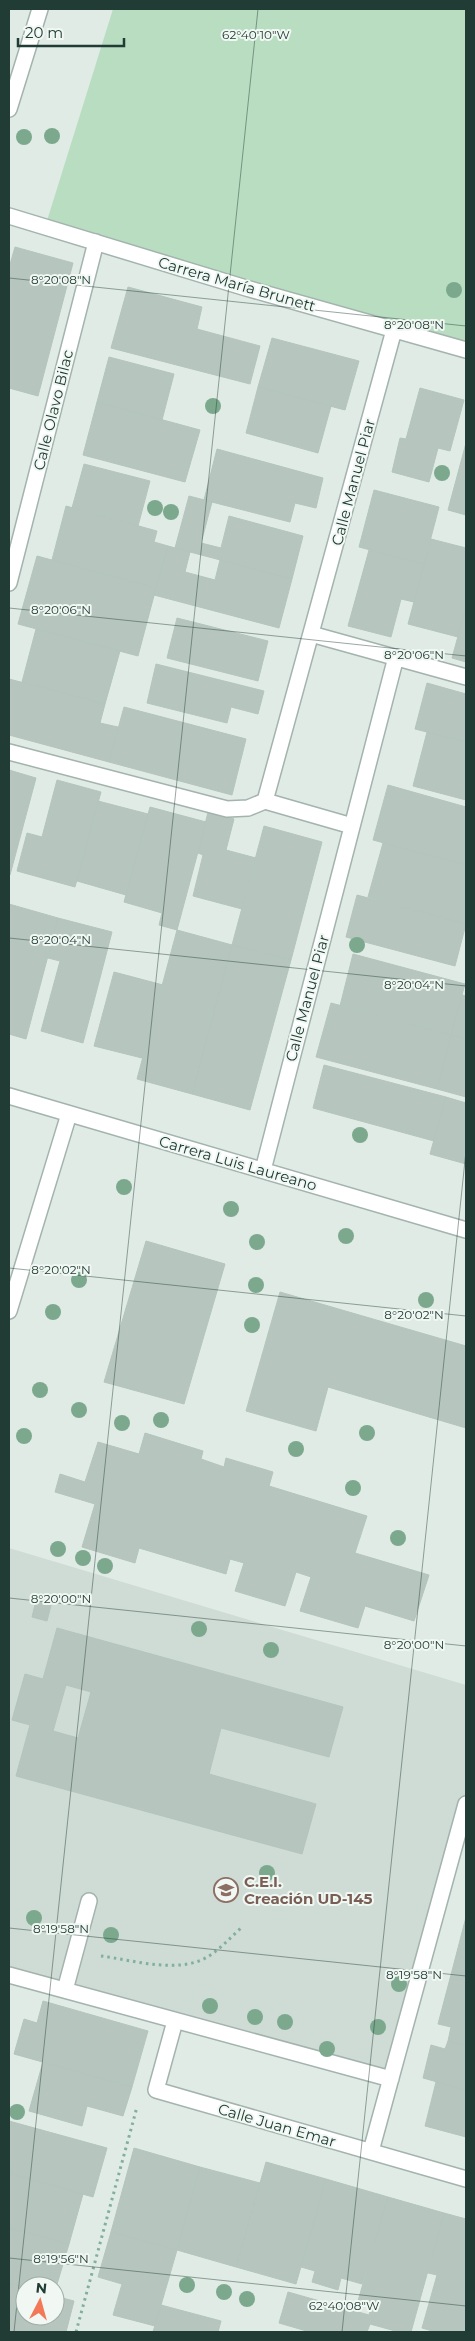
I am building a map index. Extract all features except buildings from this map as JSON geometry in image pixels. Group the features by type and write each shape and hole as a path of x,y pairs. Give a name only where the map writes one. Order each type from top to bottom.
{"street":[{"path":"9,109 40,9"},
{"name":"Carrera María Brunett","path":"9,216 246,288 466,350"},
{"name":"Calle Olavo Bilac","path":"9,580 96,242"},
{"name":"Calle Manuel Piar","path":"265,801 394,330"},
{"path":"311,634 466,677"},
{"name":"Calle Manuel Piar","path":"262,1170 396,658"},
{"path":"9,752 227,809 248,808 265,801 352,826"},
{"name":"Carrera Luis Laureano","path":"9,1096 466,1230"},
{"path":"9,1311 68,1114"},
{"path":"371,2151 466,1804"},
{"path":"64,1990 89,1901"},
{"path":"9,1975 390,2079"},
{"path":"156,2090 175,2021"},
{"name":"Calle Juan Emar","path":"156,2090 466,2179"}],"path":[{"path":"73,1959 100,1956 172,1965 192,1962 211,1955 241,1928"},
{"path":"76,2332 137,2108 145,2097 156,2090"}],"shaded area":[{"name":"C.E.I. Creación UD-145","path":"9,1548 466,1685 466,1804 391,2079 9,1975"}],"green space":[{"path":"113,9 466,9 466,350 45,227"}],"place":[{"name":"C.E.I. Creación UD-145","path":"226,1890"}]}
